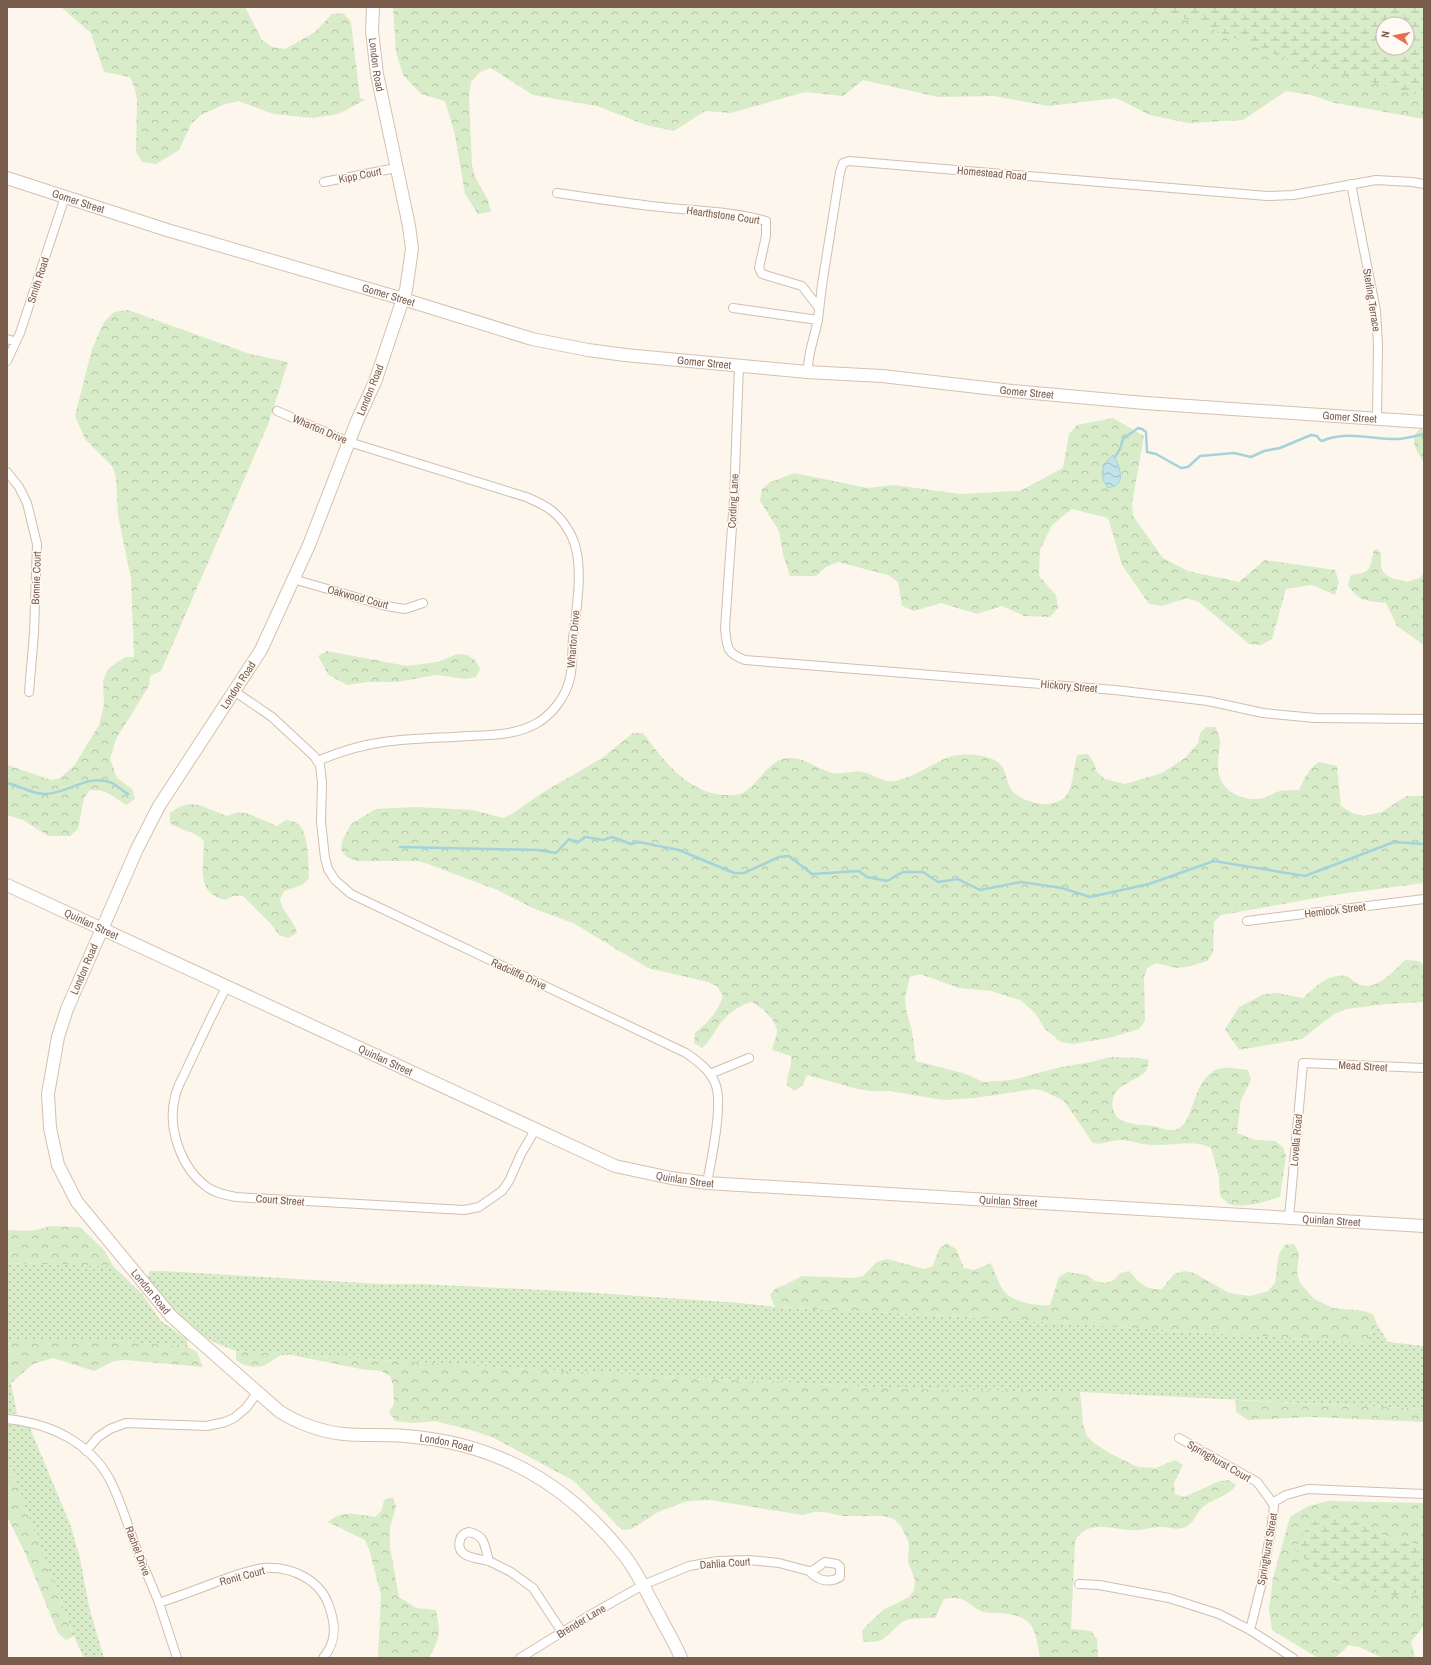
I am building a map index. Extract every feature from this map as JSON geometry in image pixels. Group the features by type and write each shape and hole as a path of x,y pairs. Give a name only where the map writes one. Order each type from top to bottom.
{"street":[{"name":"London Road","path":"373,7 372,31 375,58 396,168 409,226 412,249 411,266 403,299 375,382 349,442 309,545 261,650 159,806 137,849 67,1009 52,1061 48,1094 50,1128 58,1165 77,1202 171,1316 258,1392 290,1418 324,1430 343,1434 405,1436 443,1440 473,1447 526,1469 564,1494 595,1523 624,1556 643,1585 681,1658"},
{"name":"Homestead Road","path":"807,372 810,352 818,320 840,172 843,163 849,161 1267,196 1293,195 1351,184"},
{"name":"Kipp Court","path":"324,182 396,168"},
{"name":"Gomer Street","path":"7,178 167,230 540,341 588,350 739,366 807,372 882,376 1012,391 1145,403 1424,422"},
{"path":"1351,184 1376,180 1424,184"},
{"name":"Sterling Terrace","path":"1351,184 1376,311 1378,344 1377,418"},
{"name":"Hearthstone Court","path":"557,193 660,207 718,212 747,216 766,221 766,236 759,268 762,274 802,286 819,308"},
{"name":"Smith Road","path":"7,361 16,342 65,197"},
{"path":"733,308 818,320"},
{"path":"7,340 16,342"},
{"name":"Cording Lane","path":"726,637 725,628 734,498 739,366"},
{"name":"Wharton Drive","path":"277,411 349,442 526,497 544,505 556,513 564,523 573,538 578,558 578,585 570,678 564,695 548,715 530,726 515,732 494,735 385,742 358,746 340,751 317,761"},
{"name":"Bonnie Court","path":"7,472 19,488 27,503 37,544 34,633 29,692"},
{"name":"Oakwood Court","path":"293,579 386,606 405,609 423,603"},
{"name":"Hickory Street","path":"726,637 731,654 745,660 1110,689 1208,701 1263,713 1315,718 1424,719"},
{"path":"234,691 272,717 314,756 317,761"},
{"name":"Radcliffe Drive","path":"317,761 320,765 322,782 321,822 325,858 328,869 342,888 351,894 686,1053 701,1064 716,1084 718,1105 717,1127 707,1183"},
{"name":"Quinlan Street","path":"7,885 102,927 615,1166 656,1175 707,1183 1424,1226"},
{"name":"Hemlock Street","path":"1247,920 1424,899"},
{"name":"Court Street","path":"227,986 212,1013 174,1096 172,1119 174,1134 185,1161 196,1176 208,1188 223,1194 236,1196 464,1210 479,1207 502,1191 510,1181 521,1154 535,1130"},
{"path":"710,1074 749,1058"},
{"name":"Mead Street","path":"1303,1063 1424,1068"},
{"name":"Lovella Road","path":"1289,1218 1303,1063"},
{"path":"86,1451 98,1437 110,1429 126,1423 207,1426 225,1422 234,1418 246,1408 258,1392"},
{"name":"Rachel Drive","path":"7,1419 31,1422 53,1429 80,1444 99,1463 110,1480 120,1501 177,1658"},
{"name":"Springhurst Court","path":"1179,1438 1257,1482 1272,1503"},
{"name":"Springhurst Street","path":"1250,1630 1261,1586 1271,1530 1274,1506 1272,1503 1286,1495 1308,1489 1424,1494"},
{"name":"Dahlia Court","path":"643,1585 689,1566 718,1561 749,1560 779,1564 809,1571"},
{"path":"489,1561 511,1572 533,1588 562,1632"},
{"name":"Ronit Court","path":"158,1603 242,1573 261,1568 291,1571 303,1575 314,1583 328,1602 334,1622 332,1645 323,1658"},
{"path":"1079,1584 1099,1585 1169,1598 1219,1614 1250,1630 1293,1658"},
{"name":"Brender Lane","path":"520,1658 643,1585"}],"green space":[{"path":"61,7 245,7 262,40 272,47 285,49 315,32 332,14 343,13 351,22 360,98 365,100 338,114 313,118 274,114 238,101 225,104 201,115 191,124 179,150 156,164 142,162 136,152 137,100 135,89 130,77 104,72 91,33"},
{"path":"393,7 1139,7 1178,16 1424,96 1424,119 1335,103 1311,95 1286,91 1243,120 1188,123 1150,115 1116,98 1048,106 994,96 938,97 863,80 843,96 805,92 731,113 705,111 674,131 646,125 597,106 533,95 491,68 480,72 471,82 469,96 472,165 475,177 488,200 491,212 478,214 465,194 455,135 445,101 421,94 403,75 396,52"},
{"path":"1139,7 1424,7 1424,96 1290,60 1178,16"},
{"path":"128,310 250,354 288,362 269,422 161,671 150,676 149,686 116,739 110,759 117,778 132,789 135,799 126,805 105,792 90,790 84,798 78,829 70,836 48,836 23,820 7,815 7,765 51,780 60,778 74,766 99,725 104,704 103,680 109,668 125,657 134,657 131,579 118,515 116,477 112,466 85,439 75,416 92,349 104,322 114,312"},
{"path":"1113,418 1144,436 1132,503 1133,516 1163,558 1188,571 1239,582 1265,560 1335,570 1339,582 1335,595 1312,585 1286,589 1272,639 1261,645 1249,644 1199,602 1187,598 1162,606 1149,604 1122,565 1108,518 1072,509 1052,525 1040,550 1039,576 1056,595 1058,608 1050,617 1024,616 1002,606 977,614 941,603 914,611 902,606 898,582 888,575 838,562 826,567 816,576 790,576 783,554 779,531 760,501 762,489 771,482 794,473 868,488 894,485 960,494 1020,491 1063,468 1069,434 1077,425"},
{"path":"1421,428 1424,428 1424,463 1416,450 1414,441 1417,432"},
{"path":"1377,549 1381,553 1381,566 1383,572 1391,578 1407,582 1420,578 1424,572 1424,645 1397,626 1386,603 1364,600 1356,595 1348,585 1351,575 1363,573 1368,569 1374,550"},
{"path":"327,651 407,666 438,662 457,654 467,655 475,660 480,669 476,677 466,679 436,675 397,682 367,682 347,685 326,673 328,674 318,656"},
{"path":"1206,727 1215,727 1219,736 1220,744 1218,771 1220,779 1230,791 1245,798 1263,798 1280,791 1299,790 1309,771 1319,762 1337,766 1341,806 1352,813 1364,816 1382,812 1406,796 1424,796 1424,883 1333,895 1221,915 1214,922 1213,952 1207,961 1187,967 1176,968 1156,963 1147,968 1144,978 1145,1021 1139,1029 1109,1038 1072,1044 1061,1042 1045,1029 1035,1013 1020,1000 991,991 959,988 920,974 910,977 905,998 906,1009 912,1031 916,1061 966,1074 983,1082 1012,1080 1061,1067 1110,1057 1139,1058 1149,1060 1145,1072 1118,1090 1113,1099 1112,1106 1115,1115 1123,1121 1138,1125 1172,1130 1181,1127 1186,1121 1202,1082 1209,1074 1222,1068 1248,1070 1251,1080 1241,1100 1237,1133 1255,1140 1275,1141 1283,1147 1286,1156 1280,1197 1261,1203 1239,1206 1232,1205 1227,1203 1220,1196 1219,1177 1211,1148 1204,1145 1190,1143 1149,1145 1123,1140 1093,1143 1064,1101 1044,1091 1034,1089 975,1098 943,1100 890,1091 870,1091 858,1089 807,1075 802,1086 794,1091 787,1085 791,1056 772,1050 777,1033 774,1022 768,1014 752,1002 734,1010 726,1017 702,1048 694,1043 695,1033 712,1016 721,1002 723,996 717,986 708,982 648,968 573,923 535,909 497,890 428,864 418,861 356,861 347,857 341,850 342,841 351,824 376,809 415,807 473,810 503,818 512,814 542,793 602,758 633,733 643,733 659,754 677,773 687,781 711,793 736,795 742,793 752,786 771,765 783,759 800,759 832,773 862,772 888,781 895,781 911,776 952,756 970,755 983,756 999,763 1004,769 1011,789 1019,796 1033,802 1049,804 1063,799 1068,793 1077,755 1088,754 1094,763 1097,772 1105,779 1125,784 1162,773 1185,758 1198,743 1200,733"},
{"path":"189,804 199,805 227,816 239,812 249,814 277,826 286,820 295,822 300,826 306,839 309,878 302,885 284,891 280,900 281,905 294,924 297,933 288,938 279,935 271,924 243,896 233,896 225,900 215,896 209,891 205,885 203,877 204,841 200,837 170,823 170,813 179,807"},
{"path":"1405,960 1419,961 1424,966 1424,1002 1385,1004 1347,1009 1334,1014 1302,1039 1239,1050 1225,1029 1239,1007 1264,994 1277,993 1303,998 1322,982 1331,977 1340,975 1347,977 1361,985 1374,985 1391,974"},
{"path":"50,1226 80,1227 105,1251 113,1266 7,1263 7,1230 24,1231"},
{"path":"947,1243 956,1249 964,1268 974,1270 991,1263 1001,1287 1007,1294 1018,1301 1038,1305 1050,1305 1059,1277 1067,1272 1087,1275 1095,1281 1105,1283 1114,1280 1120,1273 1129,1271 1143,1285 1151,1288 1162,1289 1174,1274 1184,1271 1194,1273 1229,1293 1250,1296 1268,1291 1275,1283 1279,1254 1285,1245 1294,1244 1299,1253 1297,1273 1300,1283 1314,1299 1333,1308 1364,1311 1373,1314 1377,1324 1366,1343 933,1315 775,1307 770,1295 776,1288 802,1276 854,1278 863,1276 877,1262 887,1259 924,1269 933,1266 939,1249"},
{"path":"7,1263 113,1266 143,1295 161,1321 187,1339 188,1347 108,1340 7,1341"},
{"path":"150,1271 382,1284 421,1284 581,1292 740,1303 775,1307 933,1315 1366,1343 1377,1324 1388,1342 1424,1346 1424,1409 1080,1392 911,1389 543,1370 236,1351 216,1343 196,1330 187,1322 147,1277"},
{"path":"108,1340 188,1347 197,1352 203,1367 125,1360 114,1361 94,1371 53,1358 33,1364 11,1383 7,1383 7,1341"},
{"path":"236,1351 543,1370 911,1389 1080,1392 1083,1424 1087,1436 1094,1443 1111,1454 1138,1467 1156,1468 1175,1460 1183,1465 1174,1483 1175,1494 1184,1497 1220,1481 1229,1480 1236,1485 1232,1490 1201,1509 1192,1523 1186,1527 1180,1529 1161,1527 1135,1530 1100,1527 1087,1530 1075,1541 1071,1629 1091,1631 1097,1639 1098,1658 1040,1658 1034,1631 1026,1620 1011,1615 983,1612 964,1600 956,1598 944,1599 935,1618 906,1620 898,1625 882,1640 877,1642 863,1641 862,1631 868,1624 883,1610 909,1597 914,1590 915,1580 908,1562 909,1543 901,1526 894,1519 884,1516 843,1516 824,1512 814,1512 803,1515 710,1500 688,1501 658,1512 632,1529 622,1530 574,1481 494,1438 435,1421 414,1423 395,1421 389,1412 394,1404 393,1385 390,1376 381,1371 361,1369 291,1355 281,1355 264,1366 254,1367 244,1365 236,1360"},
{"path":"7,1383 11,1383 17,1414 7,1414"},
{"path":"1235,1400 1424,1409 1424,1422 1311,1417 1248,1420 1236,1412"},
{"path":"7,1424 24,1424 30,1428 70,1524 80,1558 89,1607 104,1658 84,1658 74,1636 7,1459"},
{"path":"7,1459 74,1636 66,1640 58,1633 25,1553 7,1516"},
{"path":"393,1497 396,1507 390,1527 390,1548 399,1597 416,1608 436,1610 439,1630 437,1640 429,1658 378,1658 381,1595 369,1549 365,1540 328,1522 339,1515 345,1514 375,1517 382,1510 384,1500"},
{"path":"1329,1501 1424,1503 1424,1546 1394,1541 1360,1523 1295,1550 1332,1581 1408,1595 1424,1591 1424,1625 1411,1642 1415,1658 1383,1658 1359,1647 1349,1645 1335,1658 1318,1658 1272,1630 1269,1609 1273,1578 1290,1517 1308,1506"},
{"path":"1334,1515 1360,1523 1394,1541 1424,1546 1424,1591 1408,1595 1387,1595 1332,1580 1323,1575 1295,1550 1305,1531 1313,1522"}],"water":[{"path":"1113,455 1119,466 1120,480 1118,484 1108,488 1103,480 1103,465"}],"waterway":[{"path":"1115,457 1120,449 1123,439 1138,428 1146,432 1147,452 1156,454 1181,468 1188,467 1200,456 1234,453 1251,457 1264,451 1280,448 1311,435 1317,436 1322,441 1341,436 1399,439 1424,434"},
{"path":"7,783 36,793 46,794 96,780 112,783 128,794"},
{"path":"400,847 538,850 556,853 569,839 577,843 585,837 603,840 612,837 631,844 639,842 679,850 734,873 744,873 779,857 789,856 812,874 859,871 867,877 887,881 903,872 923,872 938,882 958,879 980,890 1021,882 1062,888 1090,897 1149,884 1214,861 1305,876 1394,842 1424,844"}]}
